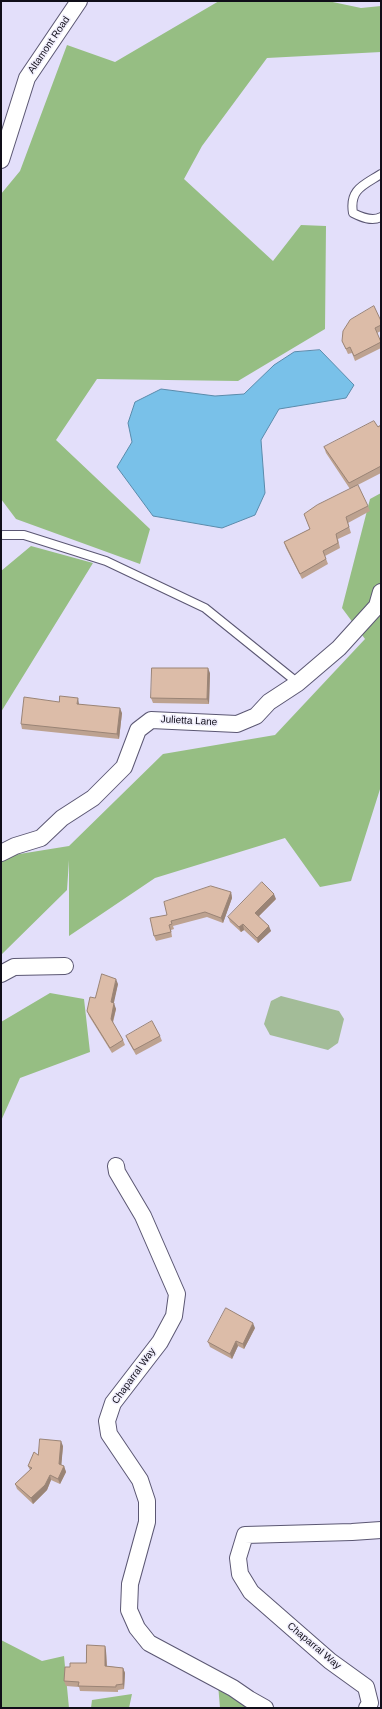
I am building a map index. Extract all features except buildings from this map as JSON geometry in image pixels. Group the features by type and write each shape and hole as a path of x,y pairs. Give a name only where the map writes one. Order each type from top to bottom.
{"street":[{"name":"Altamont Road","path":"1,160 27,78 79,1"},
{"name":"Julietta Lane","path":"1,853 15,846 41,838 62,818 93,798 124,767 138,730 151,720 237,724 256,716 269,702 298,683 339,648 377,606 381,592"},
{"path":"1,974 14,967 66,966"},
{"name":"Chaparral Way","path":"116,1166 117,1172 143,1216 177,1294 174,1316 160,1342 113,1403 107,1421 108,1434 140,1480 146,1501 147,1522 130,1584 129,1610 137,1628 149,1643 233,1688 249,1700 265,1708"},
{"name":"Chaparral Way","path":"367,1708 370,1703 366,1687 330,1661 251,1592 240,1574 238,1558 245,1535 381,1530"}],"lane":[{"path":"381,174 356,190 351,203 353,213 363,218 378,219 381,217"},
{"path":"2,535 24,535 106,561 205,608 298,683"}],"green space":[{"path":"219,1 328,1 361,8 381,6 381,52 267,58 202,146 184,179 273,261 301,225 326,226 325,329 238,381 97,379 56,440 150,529 140,564 16,519 1,499 1,194 20,171 67,45 115,62"},
{"path":"381,493 381,786 351,881 320,887 285,838 155,878 69,936 69,860 67,890 1,955 1,857 69,846 163,754 275,735 365,639 342,608 370,499"},
{"path":"31,546 93,563 1,712 1,571"},
{"path":"50,993 84,999 90,1052 20,1078 1,1121 1,1022"},
{"path":"281,996 339,1011 344,1019 338,1043 328,1050 270,1035 264,1024 271,1001"},
{"path":"1,1640 42,1661 64,1656 69,1708 1,1708"},
{"path":"218,1684 261,1708 220,1708"},
{"path":"132,1694 129,1708 91,1708 92,1700"}],"water":[{"path":"320,350 354,385 346,398 279,409 261,440 265,493 255,515 222,528 153,516 117,467 132,442 128,423 135,402 161,389 215,396 244,394 274,365 294,352"}]}
